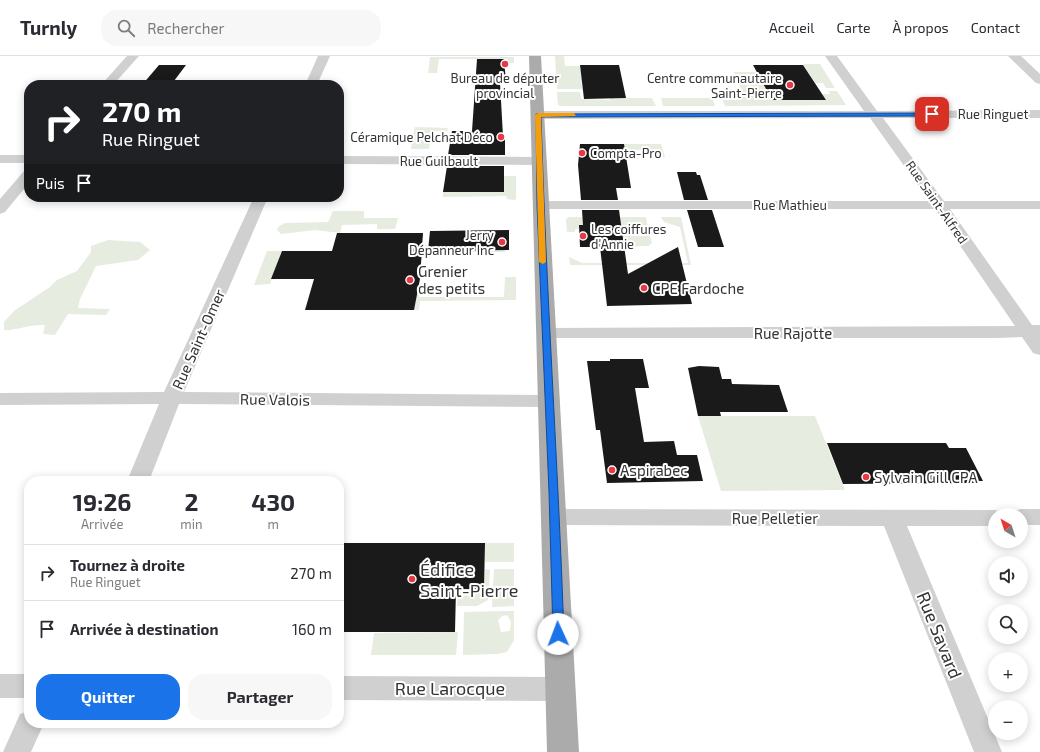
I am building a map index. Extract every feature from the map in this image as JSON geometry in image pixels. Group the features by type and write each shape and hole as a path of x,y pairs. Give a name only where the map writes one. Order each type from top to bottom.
{"main road":[{"path":"535,56 540,160 540,205 555,518 563,752"}],"street":[{"path":"111,80 133,56"},
{"path":"313,80 324,56"},
{"name":"Rue Saint-Alfred","path":"830,56 1034,331 1040,349"},
{"path":"1014,56 1040,80"},
{"name":"Rue Ringuet","path":"538,115 1040,114"},
{"path":"0,159 24,159"},
{"name":"Rue Guilbault","path":"344,160 540,160"},
{"path":"0,209 24,180"},
{"name":"Rue Saint-Omer","path":"140,476 173,398 181,374 259,202"},
{"name":"Rue Mathieu","path":"540,205 1040,205"},
{"name":"Rue Rajotte","path":"546,333 997,333 1034,331"},
{"name":"Rue Valois","path":"0,399 173,398 550,401"},
{"path":"1028,518 1040,517"},
{"name":"Rue Pelletier","path":"555,518 988,518"},
{"name":"Rue Savard","path":"892,518 988,752"},
{"path":"0,686 24,686"},
{"name":"Rue Larocque","path":"344,688 561,689"},
{"path":"17,752 28,728"}],"shaded area":[{"path":"555,56 564,56 565,66 580,66 582,89 557,89"},
{"path":"430,57 514,57 514,63 508,63 508,59 439,59 437,73 428,73"},
{"path":"803,64 820,64 835,88 826,88 823,83 815,83"},
{"path":"734,72 757,72 772,100 825,100 822,94 830,94 828,91 837,91 846,105 725,106 719,93 743,94"},
{"path":"557,92 580,92 581,99 610,100 610,98 652,98 656,106 561,106 558,105"},
{"path":"661,98 712,98 715,106 663,106"},
{"path":"415,127 448,128 447,131 432,131 429,149 411,149"},
{"path":"623,144 661,144 665,157 650,157 647,150 625,150"},
{"path":"504,176 516,176 516,199 514,200 507,199 506,196 443,197 443,192 503,192"},
{"path":"333,211 364,211 364,218 398,218 395,229 377,229 377,224 342,225 340,233 315,230 281,234 277,230 279,226 285,223 328,222"},
{"path":"569,217 611,217 613,225 579,225 579,229 575,229 575,232 567,232 566,219"},
{"path":"619,217 646,217 649,233 622,232"},
{"path":"661,217 681,217 691,265 570,265 569,257 582,263 688,263 680,227 664,222"},
{"path":"623,236 650,236 652,243 648,246 624,247"},
{"path":"108,240 140,242 150,250 138,260 96,266 80,299 78,308 110,309 106,315 68,314 55,335 43,334 45,325 34,325 4,330 4,322 14,311 50,287 57,280 77,271 91,252 91,246"},
{"path":"422,245 427,245 427,251 505,250 505,252 424,252 422,259 419,259"},
{"path":"267,251 282,251 270,284 254,285"},
{"path":"505,277 516,277 516,300 420,301 419,310 411,310 414,288 420,288 419,297 504,297"},
{"path":"698,416 815,416 845,490 721,491"},
{"path":"485,543 514,543 514,562 485,562"},
{"path":"485,569 490,570 488,600 477,606 457,606 458,589 484,589"},
{"path":"494,569 514,569 514,606 492,607"},
{"path":"514,611 514,640 507,652 497,654 463,655 464,612","holes":["507,615 511,622 510,631 501,632 498,620 502,616"]},
{"path":"458,632 456,655 371,655 374,633"}],"building":[{"path":"477,59 504,59 506,82 500,83 503,136 505,136 505,155 448,155 452,131 472,131"},
{"path":"159,65 186,65 175,80 146,80"},
{"path":"580,65 619,65 626,98 584,99"},
{"name":"Centre communautaire Saint-Pierre","path":"753,65 803,65 826,100 772,100"},
{"path":"580,144 624,144 631,188 616,188 618,200 581,200 578,165"},
{"path":"447,166 504,166 504,192 443,192"},
{"path":"677,172 696,172 697,175 700,175 708,200 684,200"},
{"path":"582,210 619,210 628,274 678,247 692,304 607,306 600,247 580,247 579,225 583,225"},
{"path":"687,210 712,210 724,247 698,247"},
{"path":"509,230 509,250 428,251 430,231"},
{"path":"337,233 423,233 420,279 414,310 305,310 314,279 271,279 282,251 332,251"},
{"path":"610,359 643,359 649,388 635,388 644,442 674,441 677,455 697,455 703,481 607,483 600,430 596,430 587,361 610,361"},
{"path":"699,366 719,367 722,379 731,379 732,384 779,385 788,412 720,412 721,416 698,416 688,368"},
{"path":"827,443 946,443 949,448 966,448 983,481 973,481 974,483 843,484"},
{"name":"Édifice Saint-Pierre","path":"344,543 485,543 484,589 456,589 455,632 344,632"}],"slow traffic":[{"path":"543,262 538,115 574,115"}],"place":[{"name":"Bureau de députer provincial","path":"505,64"},
{"name":"Centre communautaire Saint-Pierre","path":"790,85"},
{"name":"Céramique Pelchat Déco","path":"501,137"},
{"name":"Compta-Pro","path":"582,153"},
{"name":"Les coiffures d'Annie","path":"583,236"},
{"name":"Jerry Dépanneur Inc","path":"502,242"},
{"name":"Grenier des petits","path":"410,280"},
{"name":"CPE Fardoche","path":"644,288"},
{"name":"Aspirabec","path":"612,470"},
{"name":"Sylvain Gill CPA","path":"866,477"},
{"name":"Édifice Saint-Pierre","path":"412,579"}],"route":[{"path":"558,634 554,492 540,205 538,115 932,114"}]}
